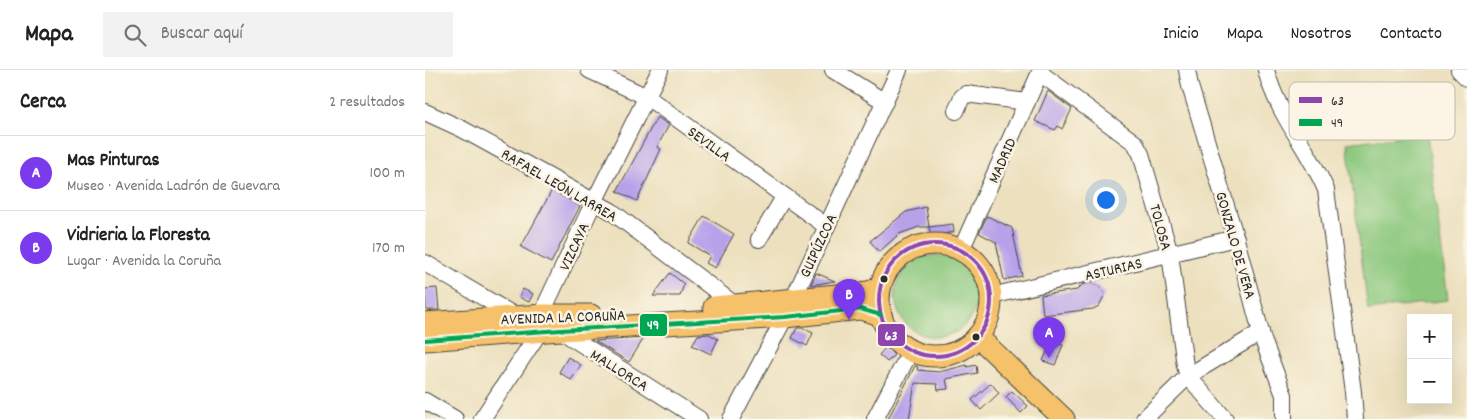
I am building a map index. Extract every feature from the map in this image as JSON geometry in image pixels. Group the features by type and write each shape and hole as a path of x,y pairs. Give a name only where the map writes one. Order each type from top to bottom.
{"main road":[{"path":"931,243 946,244 961,250 977,262 987,279 991,299 990,313 984,327 978,337 962,350 945,355 928,356 911,350 892,336 881,314 879,300 883,278 892,264 903,254 916,247 931,243"},
{"name":"AVENIDA LA CORUÑA","path":"425,340 547,326 788,308 869,292 880,288"},
{"name":"AVENIDA LA CORUÑA","path":"425,323 517,317 547,326 628,313 735,305 860,309 881,314"},
{"path":"978,337 1064,419"}],"street":[{"name":"SEVILLA","path":"589,70 647,98 826,226"},
{"name":"VIZCAYA","path":"482,419 547,326 547,302 594,201 660,70"},
{"path":"833,70 885,102"},
{"name":"GUIPÚZCOA","path":"731,419 788,308 899,70"},
{"name":"GONZALO DE VERA","path":"1187,70 1261,332 1283,395 1284,419"},
{"path":"1266,70 1279,106 1289,122"},
{"path":"1459,70 1467,78"},
{"name":"MADRID","path":"961,250 1040,71"},
{"name":"TOLOSA","path":"1040,71 1135,143 1145,162 1170,254 1184,363 1189,376 1225,419"},
{"path":"956,111 963,97 969,94 1027,102"},
{"name":"RAFAEL LEÓN LARREA","path":"425,112 461,129 611,211 735,305"},
{"path":"1300,140 1317,168 1326,190 1355,419"},
{"path":"759,239 784,197"},
{"name":"ASTURIAS","path":"991,299 1000,294 1236,238"},
{"path":"425,263 517,317"},
{"name":"MALLORCA","path":"547,326 699,419"},
{"path":"1145,419 1189,376 1261,332"},
{"path":"875,419 911,350"},
{"path":"425,401 455,419"}],"green space":[{"path":"1371,140 1428,140 1448,300 1368,310 1347,143"},
{"path":"936,255 952,258 965,267 974,280 977,296 974,312 965,325 952,334 936,337 920,334 907,325 898,312 895,296 898,280 907,267 920,258"}],"building":[{"path":"1048,91 1072,109 1062,129 1058,126 1055,130 1035,121"},
{"path":"657,117 669,125 657,147 661,149 637,201 617,191"},
{"path":"552,190 580,206 551,263 521,247"},
{"path":"926,207 929,227 919,227 899,234 879,252 870,241 906,212"},
{"path":"704,216 734,234 715,268 706,263 710,256 688,243"},
{"path":"987,216 1012,228 1022,276 1004,280 996,242 979,233"},
{"path":"953,224 954,232 931,236 929,227"},
{"path":"670,273 684,284 680,296 653,296"},
{"path":"816,273 835,281 811,285"},
{"path":"1089,283 1099,286 1105,294 1099,306 1093,309 1043,315 1041,295 1077,290 1082,285"},
{"path":"437,288 439,310 426,310 425,289"},
{"path":"523,289 533,294 529,302 519,297"},
{"path":"797,328 803,328 813,333 807,346 792,338"},
{"path":"709,334 718,339 711,354 692,345 698,335"},
{"path":"644,338 629,362 595,341"},
{"path":"1052,340 1063,345 1055,365 1043,361"},
{"path":"886,347 894,355 887,362 879,355"},
{"path":"568,357 581,365 571,380 559,372"},
{"path":"967,365 967,367 976,365 977,373 946,379 948,389 938,390 937,384 915,383 909,419 888,419 915,366 918,367 917,370 939,372"},
{"path":"991,383 999,393 981,410 972,400"},
{"path":"1012,391 1028,406 1021,413 1006,397"}],"transit line":[{"name":"63","path":"935,244 946,245 956,249 974,261 986,279 990,289 991,300 990,311 986,321 974,339 956,351 946,355 935,356 924,355 914,351 896,339 884,321 880,311 879,300 880,289 884,279 896,261 914,249 924,245 935,244"},
{"name":"49","path":"425,340 785,317 860,309 881,315"}],"place":[{"name":"Vidrieria la Floresta","path":"849,320"},
{"name":"Mas Pinturas","path":"1049,358"}]}
